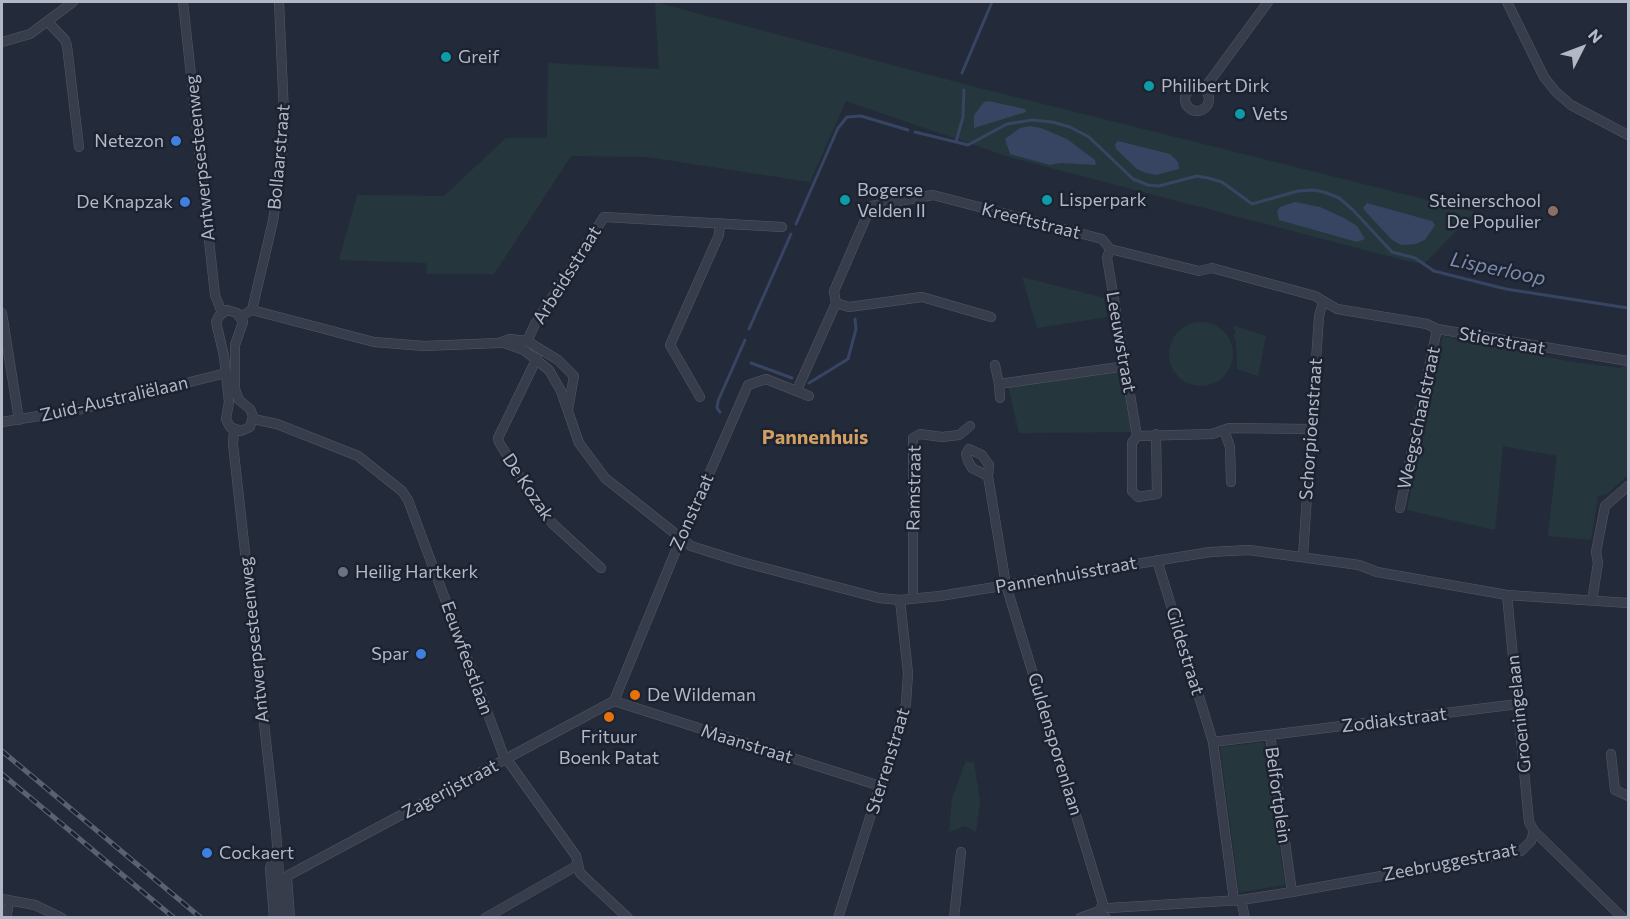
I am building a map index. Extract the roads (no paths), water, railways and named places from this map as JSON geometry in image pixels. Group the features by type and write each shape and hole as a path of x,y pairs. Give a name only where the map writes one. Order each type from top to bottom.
{"street":[{"path":"2,42 24,37 73,2"},
{"name":"Antwerpsesteenweg","path":"183,2 215,295 222,313 216,319 216,326 222,342 226,373 229,402 226,419 234,430 232,444 277,850 282,918"},
{"name":"Bollaarstraat","path":"252,310 273,221 282,158 284,114 279,2"},
{"path":"1204,89 1268,2"},
{"path":"1507,2 1544,77 1556,92 1571,105 1629,135"},
{"path":"48,22 65,40 67,46 79,147"},
{"name":"Kreeftstraat","path":"797,390 836,303 834,291 871,206 933,195 1102,239 1110,249 1199,272 1212,268 1315,296 1337,309 1378,315"},
{"name":"Arbeidsstraat","path":"527,341 535,324 604,217 782,227"},
{"path":"700,397 670,345 719,235 720,223"},
{"name":"Leeuwstraat","path":"1110,249 1107,258 1108,268 1137,436 1132,443 1132,491 1138,497 1157,494 1156,434"},
{"path":"836,303 849,307 922,297 991,317"},
{"name":"Schorpioenstraat","path":"1303,556 1319,316 1323,302"},
{"path":"240,317 252,310"},
{"name":"Pannenhuisstraat","path":"252,310 374,342 424,346 504,343 537,358 554,378 579,443 605,478 691,546 742,562 879,598 913,599 1229,550 1276,552 1303,556 1507,595 1629,603"},
{"path":"222,313 230,311 240,317 243,325 235,345 235,389 238,400 249,409 253,419 246,430 234,430"},
{"path":"2,313 3,338 19,420"},
{"name":"Stierstraat","path":"1378,315 1427,324 1437,329 1629,361"},
{"name":"Weegschaalstraat","path":"1400,508 1437,329"},
{"name":"Pannenhuisstraat","path":"504,343 510,339 527,341"},
{"path":"527,341 558,360 574,376 567,412"},
{"name":"De Kozak","path":"537,358 498,438 499,442 536,504 553,524 602,568"},
{"path":"995,364 1000,398"},
{"path":"999,384 1126,366"},
{"name":"Zuid-Australiëlaan","path":"2,422 82,409 226,373"},
{"name":"Zonstraat","path":"614,701 681,538 748,385 766,379 809,396"},
{"name":"Eeuwfeestlaan","path":"253,419 277,424 358,456 402,491 408,500 498,743 576,856 580,873 628,918"},
{"name":"Ramstraat","path":"913,599 913,438 920,434 942,437 959,435 970,426"},
{"path":"1137,436 1212,434 1224,430 1311,429"},
{"path":"1224,430 1230,447 1231,482"},
{"name":"Guldensporenlaan","path":"987,476 1006,585 1104,911"},
{"path":"1592,601 1598,563 1596,552 1605,506 1629,486"},
{"name":"Gildestraat","path":"1157,560 1213,742"},
{"name":"Groeningelaan","path":"1507,595 1529,822 1534,831"},
{"name":"Sterrenstraat","path":"838,918 906,704 908,674 900,600"},
{"name":"Zagerijstraat","path":"290,918 287,878 614,701"},
{"name":"Maanstraat","path":"614,701 880,786"},
{"name":"Zodiakstraat","path":"1270,735 1518,705"},
{"name":"Belfortplein","path":"1213,742 1270,735 1292,892"},
{"path":"1213,742 1238,900 1245,918"},
{"path":"1611,754 1615,790 1629,796"},
{"name":"Zeebruggestraat","path":"1080,918 1104,911 1238,900 1292,892 1521,851 1531,841 1534,831 1622,917"},
{"name":"Antwerpsesteenweg","path":"274,918 270,868 277,850"},
{"path":"954,918 961,852"},
{"path":"485,918 578,865"},
{"path":"2,899 35,905 59,915"}],"water":[{"path":"989,101 1025,109 1026,112 974,128 974,115 984,102"},
{"path":"1030,126 1067,139 1095,160 1096,165 1060,163 1050,165 1010,154 1005,139 1020,128"},
{"path":"1118,141 1170,154 1178,162 1179,169 1156,175 1137,169 1116,149 1115,144"},
{"path":"1295,202 1320,207 1344,218 1357,226 1365,239 1357,242 1279,220 1277,211 1280,207"},
{"path":"1367,203 1432,221 1435,225 1425,240 1416,244 1401,245 1392,240 1366,212 1363,208"}],"waterway":[{"path":"962,73 992,2"},
{"path":"915,132 956,142 963,117 964,90"},
{"path":"796,224 838,128 847,117 861,116 908,130"},
{"name":"Lisperloop","path":"956,142 968,145 1007,124 1032,120 1052,122 1070,127 1089,137 1133,179 1148,185 1159,186 1197,176 1208,178 1222,182 1252,204 1298,191 1324,192 1339,198 1352,209 1392,252 1415,258 1434,271 1506,289 1628,308"},
{"path":"749,329 791,234"},
{"path":"809,383 848,359 856,329 855,319"},
{"path":"720,412 717,408 718,401 745,340"},
{"path":"751,363 792,378"}],"railway":[{"path":"2,751 201,918"},
{"path":"2,774 174,918"}],"place":[{"name":"Greif","path":"446,57"},
{"name":"Philibert Dirk","path":"1149,86"},
{"name":"Vets","path":"1240,114"},
{"name":"Netezon","path":"176,141"},
{"name":"Bogerse Velden II","path":"845,200"},
{"name":"Lisperpark","path":"1047,200"},
{"name":"De Knapzak","path":"185,202"},
{"name":"Steinerschool De Populier","path":"1553,211"},
{"name":"Heilig Hartkerk","path":"343,572"},
{"name":"Spar","path":"421,654"},
{"name":"De Wildeman","path":"635,695"},
{"name":"Frituur Boenk Patat","path":"609,717"},
{"name":"Cockaert","path":"207,853"}],"district":[{"name":"Pannenhuis","path":"815,437"}]}
